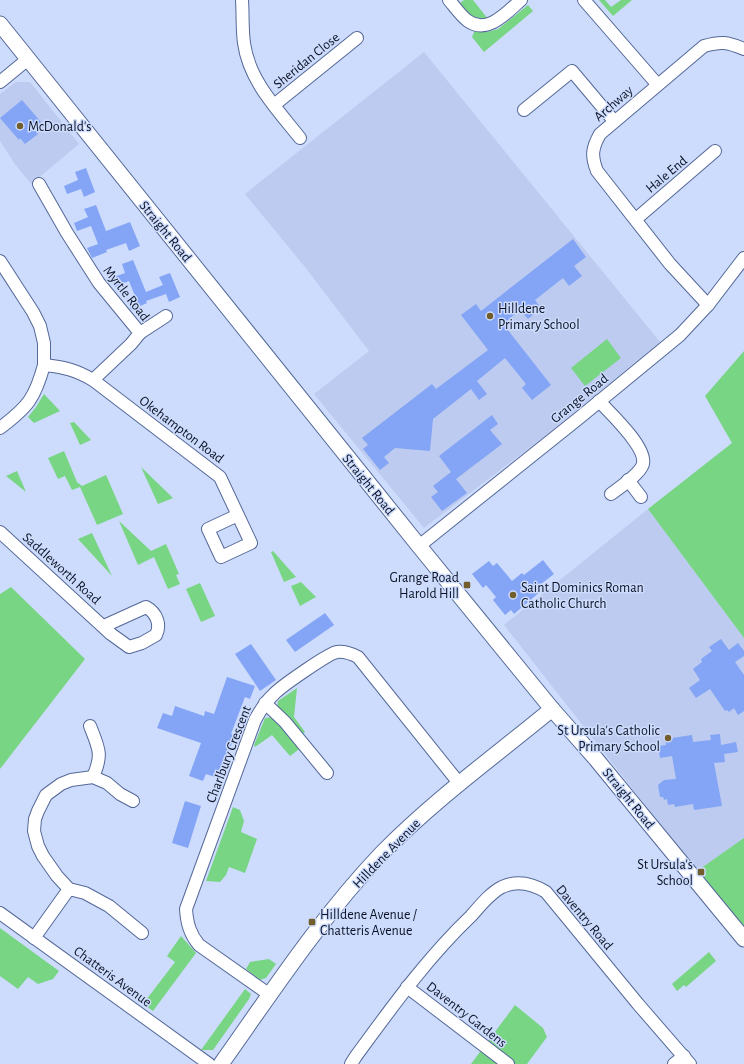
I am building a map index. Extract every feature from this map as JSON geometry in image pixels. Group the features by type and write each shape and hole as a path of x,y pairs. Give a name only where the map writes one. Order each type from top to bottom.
{"street":[{"name":"Sheridan Close","path":"242,0 244,44 249,64 255,79 300,138"},
{"path":"449,0 466,21 479,25 492,24 521,0"},
{"path":"584,0 657,84"},
{"name":"Straight Road","path":"0,24 419,546 552,709 596,759 744,939"},
{"name":"Sheridan Close","path":"274,105 357,38"},
{"name":"Archway","path":"708,305 670,264 597,171 593,160 594,147 600,134 657,84 704,46 720,42 734,44 744,49"},
{"path":"0,82 28,59"},
{"path":"524,110 572,71 614,122"},
{"name":"Hale End","path":"636,219 715,151"},
{"name":"Myrtle Road","path":"39,184 67,234 99,283 140,333 131,344 93,380"},
{"name":"Grange Road","path":"419,546 680,335 708,305 744,258"},
{"path":"0,261 33,312 40,326 44,343 44,365 38,388 19,414 0,428"},
{"path":"140,333 166,316"},
{"path":"44,365 62,367 76,371 93,380"},
{"name":"Okehampton Road","path":"93,380 220,478 238,515"},
{"path":"599,401 636,443 642,454 643,464 637,472 611,494"},
{"path":"628,480 642,497"},
{"name":"Saddleworth Road","path":"0,532 104,626"},
{"name":"Charlbury Crescent","path":"270,995 199,945 189,930 186,909 255,720 265,703 274,693 325,657 337,652 353,654 358,657 459,783"},
{"path":"265,703 285,722 327,773"},
{"name":"Hilldene Avenue","path":"221,1064 317,931 353,886 382,854 420,816 552,709"},
{"path":"90,726 99,750 100,758 93,777"},
{"path":"133,801 120,794 108,783 93,777 71,780 52,790 41,803 35,819 35,835 43,856 57,876 69,889 85,893 110,906 142,933"},
{"name":"Daventry Road","path":"351,1064 407,987 458,928 495,891 504,886 525,883 536,886 546,892 683,1061"},
{"path":"34,938 69,889"},
{"name":"Chatteris Avenue","path":"0,913 209,1064"},
{"name":"Daventry Gardens","path":"407,987 508,1064"}],"shaded area":[{"name":"Hilldene Primary School","path":"424,52 660,342 541,439 424,528 314,394 369,351 305,267 245,194"},
{"path":"16,82 30,82 79,144 31,184 15,164 0,141 0,94"},
{"name":"St Ursula's Catholic Primary School","path":"648,509 744,638 744,838 697,871 504,625"}],"green space":[{"path":"464,0 473,0 488,19 478,18 471,15 460,3"},
{"path":"599,0 605,0 611,7 621,0 632,0 613,16"},
{"path":"528,5 533,11 484,52 472,37 475,30 487,32 498,29"},
{"path":"607,339 621,358 585,386 571,368"},
{"path":"744,351 744,638 648,509 732,443 705,396"},
{"path":"44,394 60,411 34,423 28,417"},
{"path":"74,422 91,440 80,445 70,423"},
{"path":"64,451 77,482 82,486 106,475 123,514 97,525 80,487 72,490 65,476 58,479 48,458"},
{"path":"141,467 173,498 158,504"},
{"path":"17,471 26,492 6,476"},
{"path":"119,521 151,551 166,544 179,574 176,575 180,584 168,589 154,557 138,565"},
{"path":"92,533 112,576 78,539"},
{"path":"273,551 296,577 284,582 271,552"},
{"path":"301,582 316,597 300,606 291,586"},
{"path":"200,583 215,616 201,622 186,589"},
{"path":"11,587 85,659 0,769 0,594"},
{"path":"297,688 294,717 305,732 300,736 277,710 278,701"},
{"path":"274,717 302,747 290,756 272,735 255,747 254,745 265,718"},
{"path":"233,807 240,810 244,821 241,832 257,839 245,873 229,867 226,875 220,882 206,881"},
{"path":"744,838 744,927 697,871"},
{"path":"0,928 59,971 53,979 38,984 28,977 18,989 0,976"},
{"path":"181,936 196,953 153,1011 143,1004 175,962 167,956"},
{"path":"709,952 716,961 686,987 684,985 677,991 672,984"},
{"path":"269,959 276,964 266,978 260,980 246,969 250,962"},
{"path":"245,989 251,994 249,999 213,1050 201,1050"},
{"path":"515,1005 543,1028 547,1037 527,1064 471,1064"}],"building":[{"path":"22,100 41,122 34,129 38,134 25,144 20,138 19,140 0,118"},
{"path":"86,168 95,192 84,197 81,189 67,194 64,186 78,180 75,172"},
{"path":"96,205 106,231 130,222 140,246 129,251 126,243 106,250 107,252 92,258 87,248 98,244 91,226 77,231 74,223 88,217 84,209"},
{"path":"573,239 586,257 574,266 582,276 569,286 563,278 535,300 541,308 528,319 520,310 503,324 551,385 532,400 522,388 526,384 505,358 477,381 487,394 479,400 471,389 433,419 430,451 395,448 384,457 389,463 380,470 363,449 368,445 362,438 432,384 436,389 488,350 461,315 476,304 481,311"},
{"path":"133,260 146,292 163,285 159,277 170,273 180,297 169,302 166,294 146,301 147,303 131,310 127,299 135,296 129,281 115,287 111,278 125,273 122,264"},
{"path":"492,415 498,424 490,430 502,444 456,479 467,493 442,511 431,497 438,492 433,486 451,472 439,456"},
{"path":"543,560 554,574 536,588 540,592 514,614 511,610 505,615 493,600 496,597 486,585 483,588 472,574 489,561 493,566 497,563 512,581 522,573 524,575"},
{"path":"325,613 334,625 295,652 286,640"},
{"path":"721,639 729,650 738,643 744,651 744,656 735,662 744,675 744,711 738,715 734,708 729,712 727,710 725,711 710,689 696,698 689,688 700,680 693,669 702,662 701,659 712,651 709,647"},
{"path":"251,644 276,680 260,691 235,654"},
{"path":"227,677 255,686 250,699 245,697 231,734 235,735 218,778 206,774 203,781 189,776 201,743 157,728 163,713 172,716 175,706 204,716 205,711 214,714"},
{"path":"720,734 721,745 736,742 738,752 724,754 725,762 714,763 722,806 694,810 693,804 675,807 674,804 668,805 667,799 664,800 663,797 660,797 658,785 664,780 676,779 672,756 660,758 658,746 666,745 665,739 692,735 693,742 711,740 710,735"},
{"path":"185,801 201,806 188,848 172,843"}],"place":[{"name":"McDonald's","path":"20,126"},
{"name":"Hilldene Primary School","path":"490,316"},
{"name":"Grange Road Harold Hill","path":"467,585"},
{"name":"Saint Dominics Roman Catholic Church","path":"513,595"},
{"name":"St Ursula's Catholic Primary School","path":"668,738"},
{"name":"St Ursula's School","path":"701,872"},
{"name":"Hilldene Avenue / Chatteris Avenue","path":"312,922"}]}
